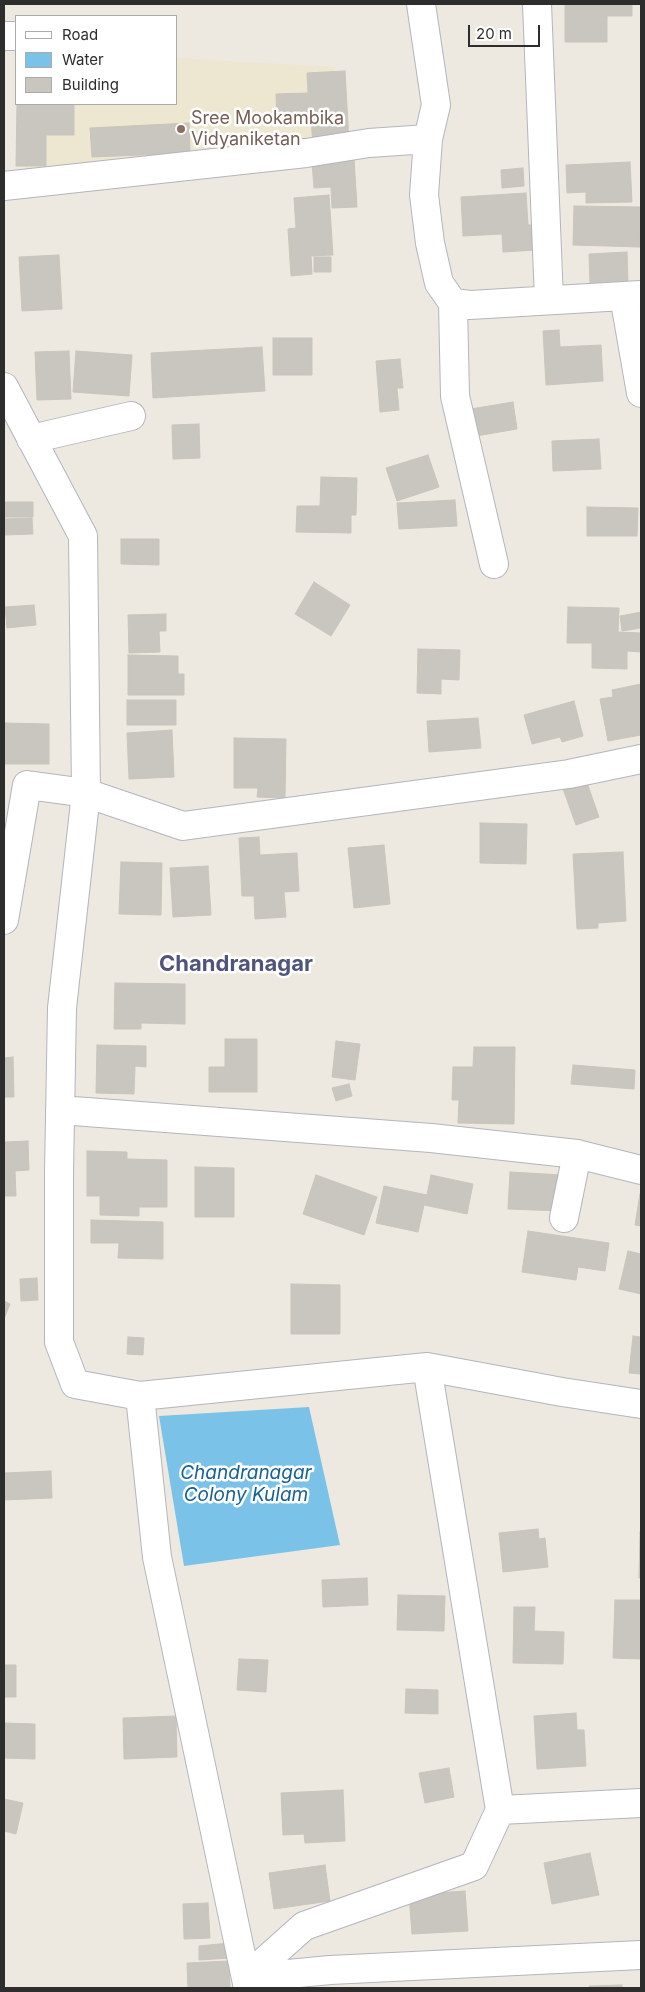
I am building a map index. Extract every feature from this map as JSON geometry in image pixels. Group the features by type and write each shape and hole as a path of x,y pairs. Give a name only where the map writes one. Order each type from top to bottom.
{"street":[{"path":"421,4 436,105 428,139 424,195 430,244 439,283 453,303 455,396 494,564"},
{"path":"537,4 549,300"},
{"path":"4,186 306,153 369,143 428,139"},
{"path":"453,303 470,305 632,295 641,393"},
{"path":"4,387 83,536 86,793 62,1008 60,1110 59,1342 75,1384 140,1396 427,1367 562,1392 641,1404"},
{"path":"31,439 131,416"},
{"path":"4,920 27,785 86,793 183,826 569,774 641,758"},
{"path":"60,1110 431,1138 577,1154 641,1170"},
{"path":"564,1218 577,1154"},
{"path":"247,1983 304,1926 474,1866 500,1810 427,1367"},
{"path":"140,1396 157,1557 247,1983"},
{"path":"500,1810 641,1804"},
{"path":"247,1983 330,1970 641,1955"}],"shaded area":[{"name":"Sree Mookambika Vidyaniketan","path":"178,58 334,67 342,154 26,180 19,105 178,105"}],"water":[{"name":"Chandranagar Colony Kulam","path":"309,1407 340,1545 184,1566 159,1416"}],"building":[{"path":"565,4 632,4 632,16 607,16 607,42 565,42"},
{"path":"345,71 349,142 313,144 311,119 277,121 276,94 308,93 307,73"},
{"path":"17,105 74,105 74,135 46,135 46,166 16,166"},
{"path":"189,123 190,153 92,157 90,128"},
{"path":"354,158 357,207 332,208 331,187 314,188 312,162"},
{"path":"630,162 632,202 586,203 586,192 567,193 566,165"},
{"path":"523,168 524,186 502,188 501,170"},
{"path":"526,193 528,225 535,225 536,250 503,252 502,234 463,236 461,197"},
{"path":"329,195 333,255 311,256 312,274 291,276 288,229 296,228 294,198"},
{"path":"574,206 641,207 640,247 573,245"},
{"path":"627,252 628,284 590,285 589,254"},
{"path":"59,255 62,309 22,311 19,257"},
{"path":"314,257 331,257 331,272 314,272"},
{"path":"559,330 560,347 601,345 603,381 546,385 543,331"},
{"path":"273,338 312,338 312,375 273,375"},
{"path":"262,347 265,391 153,398 151,353"},
{"path":"69,351 71,399 37,400 35,352"},
{"path":"76,351 132,355 129,396 73,392"},
{"path":"400,359 403,388 397,388 399,410 380,412 376,361"},
{"path":"513,402 517,429 476,436 471,409"},
{"path":"199,424 200,458 173,459 172,425"},
{"path":"599,439 601,469 553,471 552,441"},
{"path":"428,455 439,487 397,501 386,468"},
{"path":"321,477 357,478 356,515 351,515 351,533 296,532 297,506 320,506"},
{"path":"455,500 457,526 399,529 397,503"},
{"path":"4,502 33,502 33,517 4,517"},
{"path":"587,507 638,508 637,536 587,536"},
{"path":"32,518 33,534 4,535 4,519"},
{"path":"121,539 159,539 159,565 121,564"},
{"path":"314,582 350,605 331,636 295,614"},
{"path":"34,605 36,625 7,628 5,607"},
{"path":"568,607 619,608 618,632 641,633 641,652 627,651 627,669 592,668 592,643 567,643"},
{"path":"641,612 641,628 622,631 620,616"},
{"path":"166,614 166,631 159,631 160,652 129,653 128,615"},
{"path":"418,649 460,650 459,680 441,679 441,694 417,693"},
{"path":"128,655 178,656 178,674 184,674 184,695 128,695"},
{"path":"641,684 641,735 608,741 600,699 613,697 612,690"},
{"path":"127,700 176,700 176,725 127,725"},
{"path":"574,701 583,736 562,742 560,737 532,744 524,715"},
{"path":"478,718 481,748 429,752 427,721"},
{"path":"4,723 49,724 49,764 4,764"},
{"path":"172,730 174,777 129,779 127,733"},
{"path":"234,738 286,739 285,798 257,797 258,788 234,788"},
{"path":"585,777 599,817 576,825 562,786"},
{"path":"480,823 527,824 526,864 480,863"},
{"path":"259,837 260,855 297,853 299,891 284,892 286,917 255,919 254,896 242,896 239,838"},
{"path":"384,845 390,904 354,908 348,848"},
{"path":"623,852 626,921 598,923 598,928 577,929 573,854"},
{"path":"121,862 162,863 161,915 119,914"},
{"path":"208,866 211,915 173,917 170,868"},
{"path":"115,983 185,984 185,1024 141,1023 141,1029 114,1029"},
{"path":"225,1039 257,1039 257,1092 209,1092 209,1067 225,1067"},
{"path":"336,1041 360,1044 355,1080 332,1077"},
{"path":"97,1045 146,1046 146,1067 135,1066 134,1094 96,1093"},
{"path":"474,1047 515,1047 514,1124 458,1123 459,1100 452,1100 453,1067 473,1067"},
{"path":"13,1057 14,1097 4,1097 4,1058"},
{"path":"573,1065 635,1070 634,1089 571,1084"},
{"path":"349,1084 352,1096 336,1101 332,1088"},
{"path":"28,1141 29,1170 15,1171 16,1196 4,1196 4,1142"},
{"path":"87,1151 127,1152 127,1159 167,1160 167,1207 139,1207 139,1216 100,1215 100,1196 87,1196"},
{"path":"195,1167 234,1168 234,1217 195,1217"},
{"path":"510,1172 563,1175 561,1211 508,1209"},
{"path":"316,1175 377,1197 364,1235 303,1214"},
{"path":"431,1175 473,1184 467,1214 424,1205 418,1232 376,1223 384,1186 427,1195"},
{"path":"641,1194 641,1226 635,1225"},
{"path":"91,1220 163,1222 163,1259 118,1258 119,1243 91,1243"},
{"path":"528,1231 609,1243 605,1271 578,1267 576,1280 522,1272"},
{"path":"628,1251 641,1254 641,1294 619,1289"},
{"path":"37,1278 38,1300 21,1301 20,1279"},
{"path":"291,1284 340,1285 340,1334 291,1334"},
{"path":"4,1301 10,1304 4,1319"},
{"path":"633,1336 641,1337 641,1374 629,1373"},
{"path":"128,1337 144,1338 143,1355 127,1354"},
{"path":"51,1471 52,1498 4,1500 4,1473"},
{"path":"538,1529 539,1539 545,1538 548,1567 503,1572 499,1533"},
{"path":"640,1532 641,1578 639,1578"},
{"path":"367,1578 368,1605 323,1607 322,1580"},
{"path":"398,1595 445,1596 444,1631 397,1630"},
{"path":"615,1600 641,1600 641,1659 613,1658"},
{"path":"514,1607 535,1607 534,1631 564,1632 563,1664 513,1663"},
{"path":"239,1659 268,1660 266,1692 237,1690"},
{"path":"4,1665 16,1665 16,1697 4,1697"},
{"path":"406,1689 438,1690 438,1714 405,1713"},
{"path":"576,1713 577,1730 584,1730 586,1766 537,1769 534,1716"},
{"path":"176,1716 177,1757 124,1759 123,1718"},
{"path":"4,1723 35,1724 35,1759 4,1758"},
{"path":"449,1768 454,1797 425,1803 419,1773"},
{"path":"343,1790 345,1841 305,1843 304,1834 283,1835 281,1793"},
{"path":"4,1799 23,1803 16,1834 4,1831"},
{"path":"590,1853 599,1895 552,1904 544,1863"},
{"path":"325,1865 330,1901 274,1909 269,1873"},
{"path":"465,1891 468,1931 412,1934 409,1895"},
{"path":"208,1903 210,1938 184,1939 183,1904"},
{"path":"229,1943 230,1958 199,1960 199,1946"},
{"path":"229,1961 230,1988 188,1988 187,1963"},
{"path":"622,1985 622,1988 590,1988 589,1986"}],"place":[{"name":"Sree Mookambika Vidyaniketan","path":"181,129"}],"district":[{"name":"Chandranagar","path":"236,964"}]}
